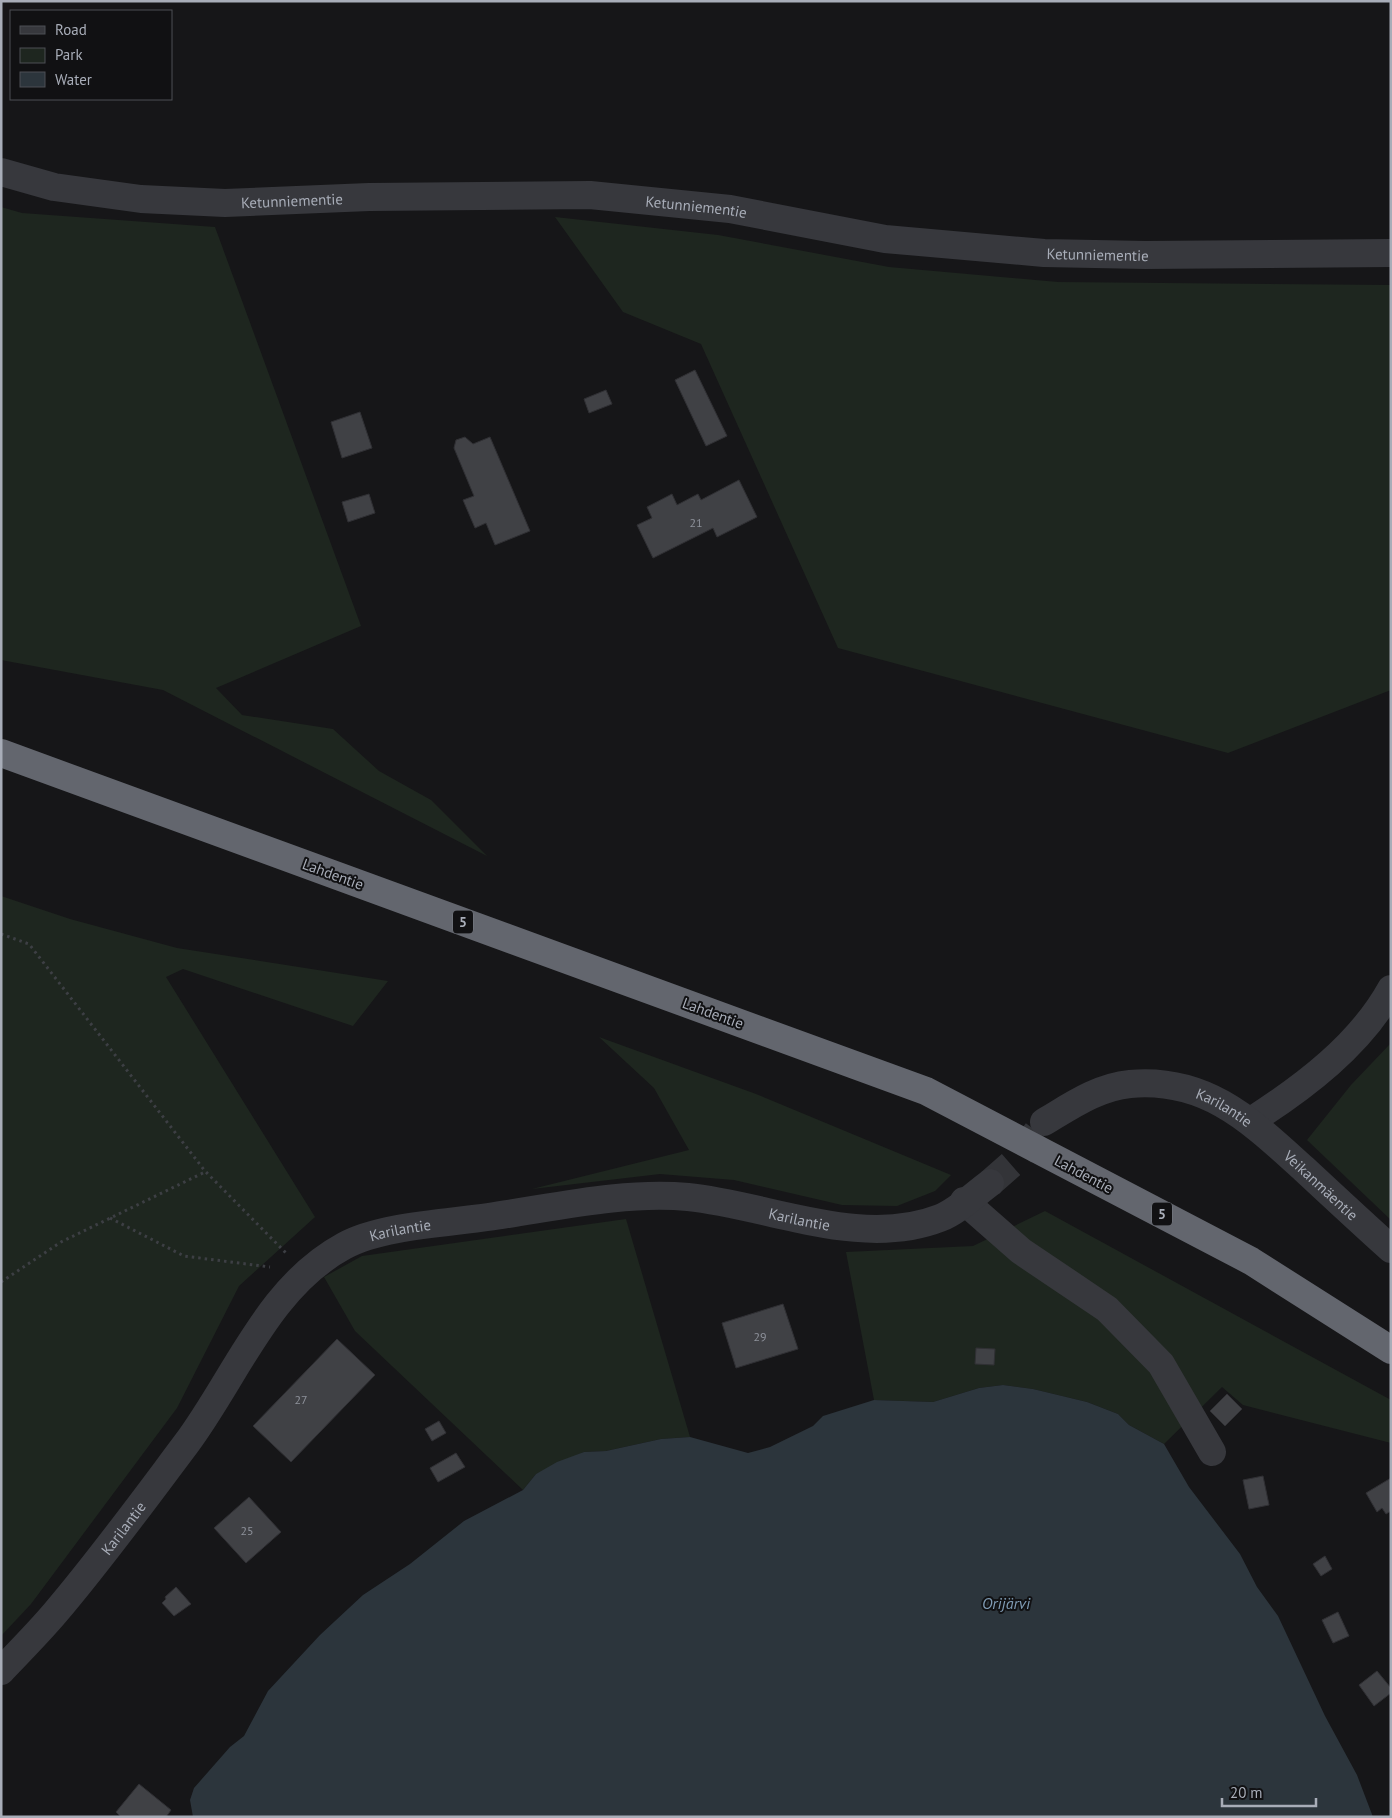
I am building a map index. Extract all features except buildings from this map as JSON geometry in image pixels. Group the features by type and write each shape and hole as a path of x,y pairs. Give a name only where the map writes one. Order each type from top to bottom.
{"highway":[{"name":"Lahdentie","path":"1,752 926,1091 1251,1261 1391,1350"}],"street":[{"name":"Ketunniementie","path":"1,172 54,187 141,199 225,203 369,197 590,195 730,209 885,239 1044,253 1145,255 1391,252"},
{"name":"Karilantie","path":"1044,1122 1089,1096 1129,1084 1172,1085 1212,1098 1252,1121 1298,1091 1360,1033 1391,989"},
{"name":"Veikanmäentie","path":"1252,1121 1391,1249"},
{"name":"Karilantie","path":"1,1671 55,1613 188,1441 269,1316 305,1272 346,1245 377,1235 420,1226 640,1196 689,1197 822,1223 873,1228 905,1228 943,1217 990,1183"},
{"path":"964,1201 1021,1251 1107,1310 1161,1364 1212,1452"}],"path":[{"path":"1,934 30,944 205,1171 305,1272"},
{"path":"1,1282 61,1242 205,1171"},
{"path":"110,1218 184,1256 305,1272"}],"green space":[{"path":"1,207 22,213 215,227 361,626 216,688 242,715 333,729 379,771 431,800 487,856 163,690 1,660"},
{"path":"555,217 718,235 889,267 1058,282 1391,285 1391,690 1228,753 838,648 701,344 623,312"},
{"path":"1,896 70,919 177,948 388,981 353,1026 183,969 166,977 315,1217 239,1286 177,1408 31,1604 1,1636"},
{"path":"599,1037 756,1094 951,1175 935,1191 897,1206 842,1205 734,1180 660,1174 532,1189 689,1150 654,1088"},
{"path":"1391,1043 1391,1220 1307,1140 1351,1085"},
{"path":"1045,1211 1391,1400 1391,1443 1243,1405 1222,1387 1164,1444 1129,1425 1118,1414 1087,1402 1033,1389 1003,1385 979,1388 933,1402 874,1400 846,1252 973,1246"},
{"path":"626,1219 690,1437 661,1439 606,1451 584,1452 536,1474 523,1490 355,1331 324,1277 362,1256"}],"water":[{"name":"Orijärvi","path":"1003,1385 1033,1389 1087,1402 1118,1414 1129,1425 1164,1444 1189,1487 1240,1554 1257,1587 1278,1616 1325,1716 1357,1775 1373,1817 193,1817 190,1800 194,1788 230,1747 244,1736 268,1691 320,1635 363,1595 410,1564 464,1521 523,1490 536,1474 557,1462 584,1452 606,1451 661,1439 690,1437 748,1453 770,1447 813,1426 823,1416 874,1400 933,1402 979,1388"}],"tunnel":[{"path":"990,1183 1014,1162 1042,1125"}]}
